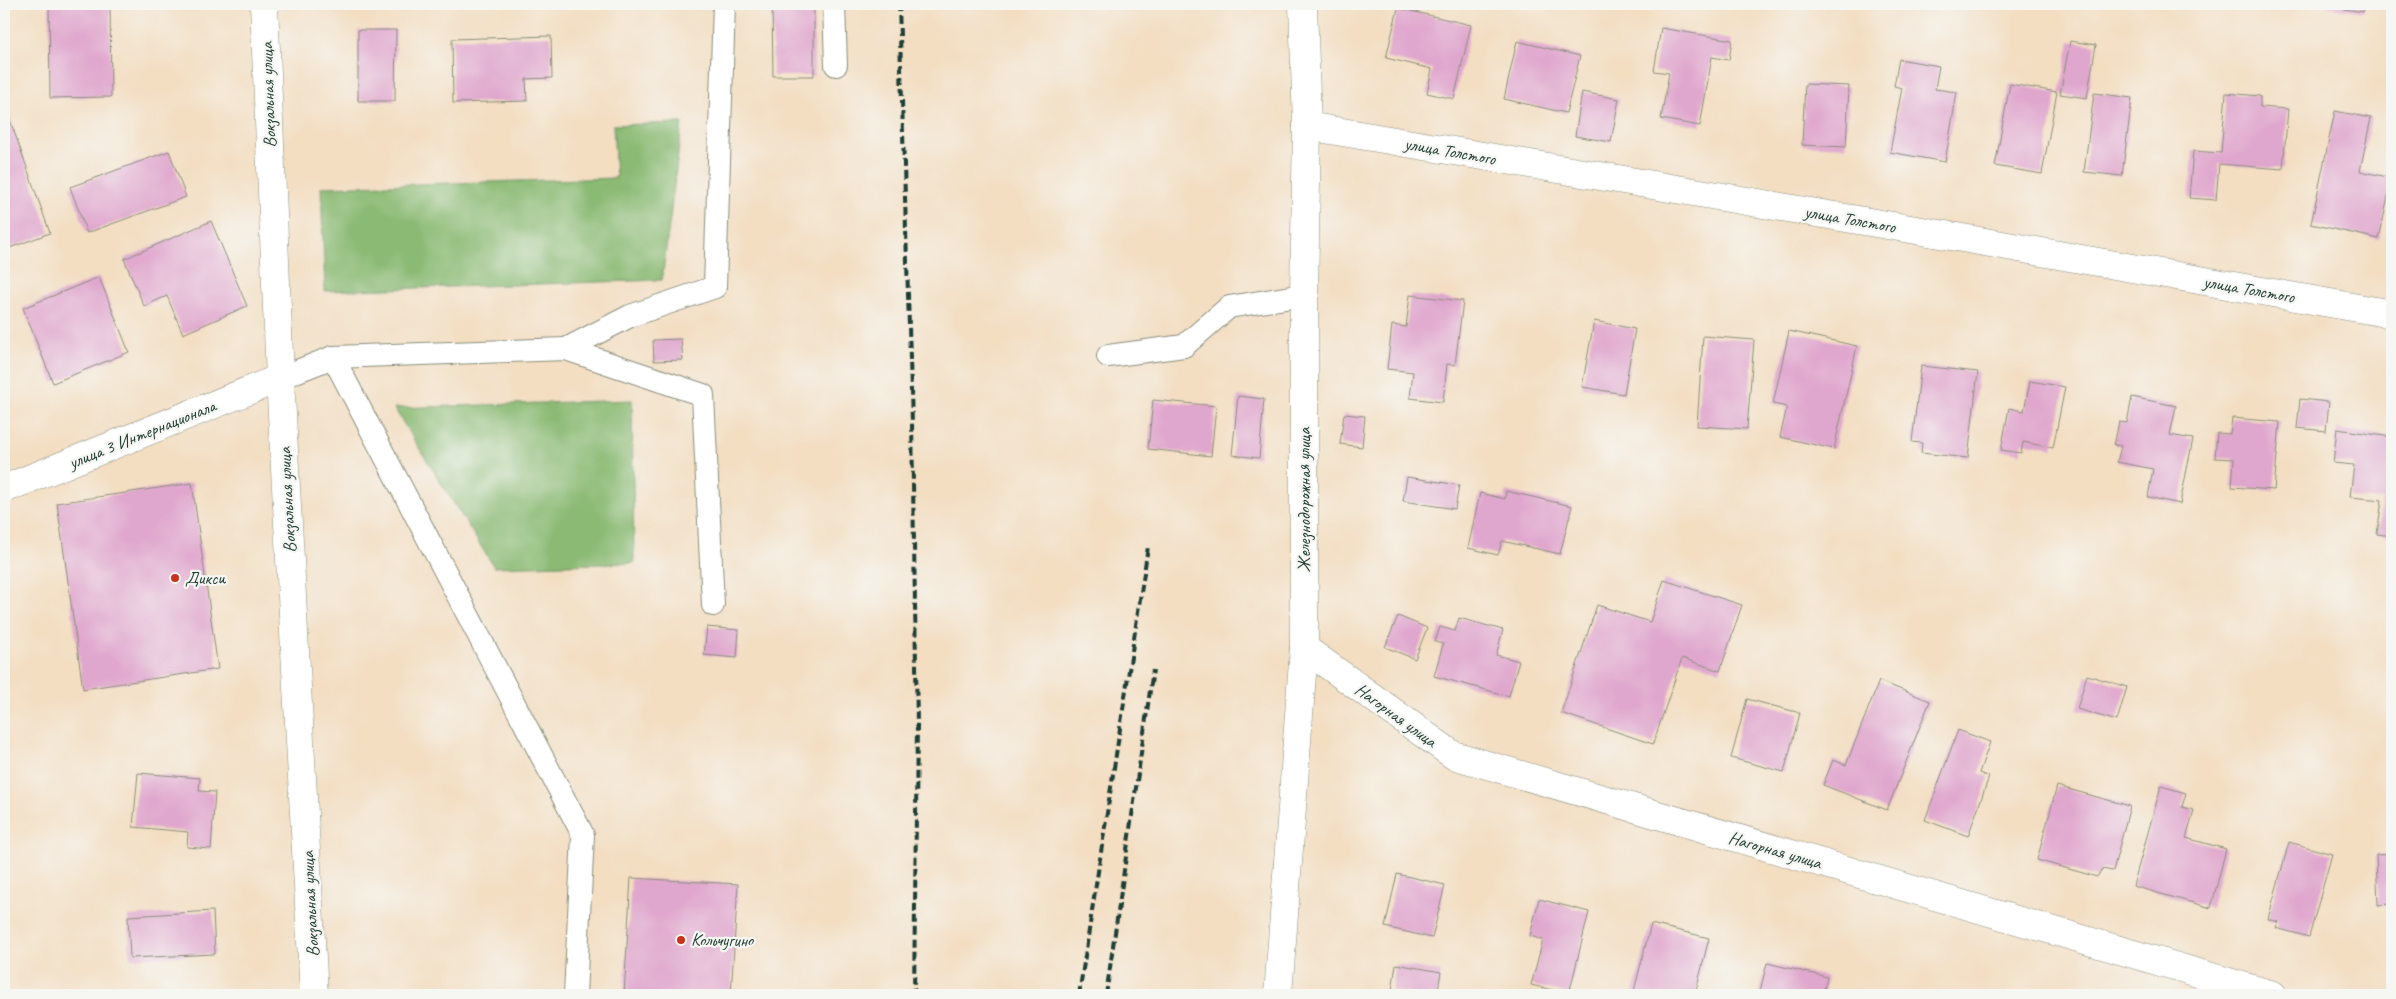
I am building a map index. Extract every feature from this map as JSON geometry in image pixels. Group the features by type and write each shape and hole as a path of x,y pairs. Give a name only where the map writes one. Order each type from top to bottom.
{"street":[{"name":"Вокзальная улица","path":"264,4 280,378 314,995"},
{"name":"Железнодорожная улица","path":"1278,995 1304,648 1306,126 1303,4"},
{"name":"улица Толстого","path":"1306,126 1934,233 2392,314"},
{"name":"улица 3 Интернационала","path":"4,489 280,378"},
{"name":"Нагорная улица","path":"1304,648 1453,756 2273,995"}],"lane":[{"path":"566,349 630,316 715,288 724,4"},
{"path":"834,4 836,65"},
{"path":"1108,356 1184,346 1229,307 1304,294"},
{"path":"280,378 333,357 566,349 703,395 713,605"},
{"path":"333,357 582,835 575,995"}],"green space":[{"path":"682,123 662,280 325,291 321,187 616,178 613,125"},
{"path":"632,400 634,563 494,567 394,408"}],"building":[{"path":"49,4 110,4 111,97 50,98"},
{"path":"772,4 814,4 814,76 773,76"},
{"path":"2326,4 2365,4 2363,12 2326,6"},
{"path":"1398,8 1471,25 1454,99 1427,93 1432,69 1386,58"},
{"path":"1661,28 1732,40 1729,60 1712,57 1700,126 1661,119 1669,73 1654,71"},
{"path":"358,30 396,30 395,101 358,101"},
{"path":"551,36 552,78 526,79 527,101 453,103 452,39"},
{"path":"1517,41 1580,56 1566,113 1504,99"},
{"path":"2070,41 2096,45 2087,98 2060,94"},
{"path":"1899,59 1939,66 1935,89 1957,92 1945,162 1890,152 1902,88 1894,86"},
{"path":"1805,84 1849,86 1846,147 1802,145"},
{"path":"2010,84 2057,92 2042,174 1995,166"},
{"path":"1582,92 1619,99 1611,142 1575,136"},
{"path":"2094,93 2132,98 2122,176 2084,172"},
{"path":"2226,93 2260,96 2260,107 2288,109 2283,169 2219,164 2216,200 2189,198 2193,151 2221,153"},
{"path":"4,103 50,233 4,250"},
{"path":"2335,111 2371,118 2360,171 2392,178 2379,239 2311,224"},
{"path":"169,151 186,197 87,233 70,187"},
{"path":"211,221 247,306 183,334 167,296 144,306 124,259"},
{"path":"99,277 129,352 53,383 23,308"},
{"path":"1410,295 1463,301 1455,365 1447,364 1443,402 1410,398 1413,372 1387,369 1392,325 1406,327"},
{"path":"1594,321 1635,329 1624,394 1582,387"},
{"path":"1789,331 1857,346 1834,449 1780,437 1787,407 1773,404"},
{"path":"1703,336 1754,340 1747,429 1697,426"},
{"path":"681,339 683,360 654,361 653,340"},
{"path":"1921,366 1978,372 1968,458 1921,453 1922,443 1912,442"},
{"path":"2030,381 2065,387 2053,448 2023,442 2021,453 2001,450 2009,408 2024,411"},
{"path":"1238,396 1264,399 1259,458 1232,455"},
{"path":"2132,397 2176,406 2170,435 2193,439 2180,504 2148,497 2153,469 2117,462 2121,446 2114,445 2119,422 2127,423"},
{"path":"2300,399 2329,402 2326,431 2297,428"},
{"path":"1153,400 1216,406 1211,456 1148,449"},
{"path":"1344,414 1365,416 1362,447 1340,444"},
{"path":"2232,418 2280,422 2274,490 2232,487 2234,459 2215,458 2217,433 2230,434"},
{"path":"2337,429 2392,437 2392,536 2377,534 2382,500 2350,497 2354,465 2333,463"},
{"path":"1407,477 1459,485 1455,509 1403,501"},
{"path":"192,483 218,669 83,689 57,503"},
{"path":"1506,491 1572,506 1560,554 1502,541 1498,555 1468,548 1480,493 1505,499"},
{"path":"1664,580 1742,605 1720,671 1682,658 1653,744 1561,713 1597,605 1650,622"},
{"path":"1398,616 1427,628 1415,659 1385,647"},
{"path":"1459,618 1503,630 1496,655 1519,661 1509,696 1434,676 1443,644 1435,642 1440,627 1455,631"},
{"path":"707,627 739,630 737,658 704,655"},
{"path":"2087,675 2127,687 2117,721 2077,709"},
{"path":"1879,681 1930,701 1887,810 1823,785 1833,760 1846,765"},
{"path":"1747,699 1800,713 1784,772 1731,758"},
{"path":"1958,730 1990,742 1979,773 1989,777 1968,836 1925,820"},
{"path":"138,773 200,778 199,791 215,792 211,849 187,847 188,832 133,827"},
{"path":"2057,786 2130,806 2113,871 2102,869 2097,877 2037,860"},
{"path":"2161,786 2186,793 2182,807 2194,810 2186,838 2226,849 2211,908 2133,886"},
{"path":"2289,842 2332,854 2309,937 2276,928 2278,922 2268,919"},
{"path":"2392,854 2392,904 2378,905 2376,855"},
{"path":"1397,874 1445,885 1432,938 1385,927"},
{"name":"Кольчугино","path":"631,878 738,884 731,995 624,995"},
{"path":"1539,899 1589,912 1569,994 1531,985 1543,940 1530,936"},
{"path":"213,911 215,954 130,958 128,916"},
{"path":"1651,924 1709,938 1695,995 1633,995"},
{"path":"1767,963 1827,977 1823,995 1759,995"},
{"path":"1396,964 1441,972 1437,995 1418,995 1392,991"}],"railway":[{"path":"899,4 912,423 917,725 914,995"},
{"path":"1079,995 1148,547"},
{"path":"1106,995 1153,670"}],"place":[{"name":"Дикси","path":"175,578"},
{"name":"Кольчугино","path":"681,940"}]}
